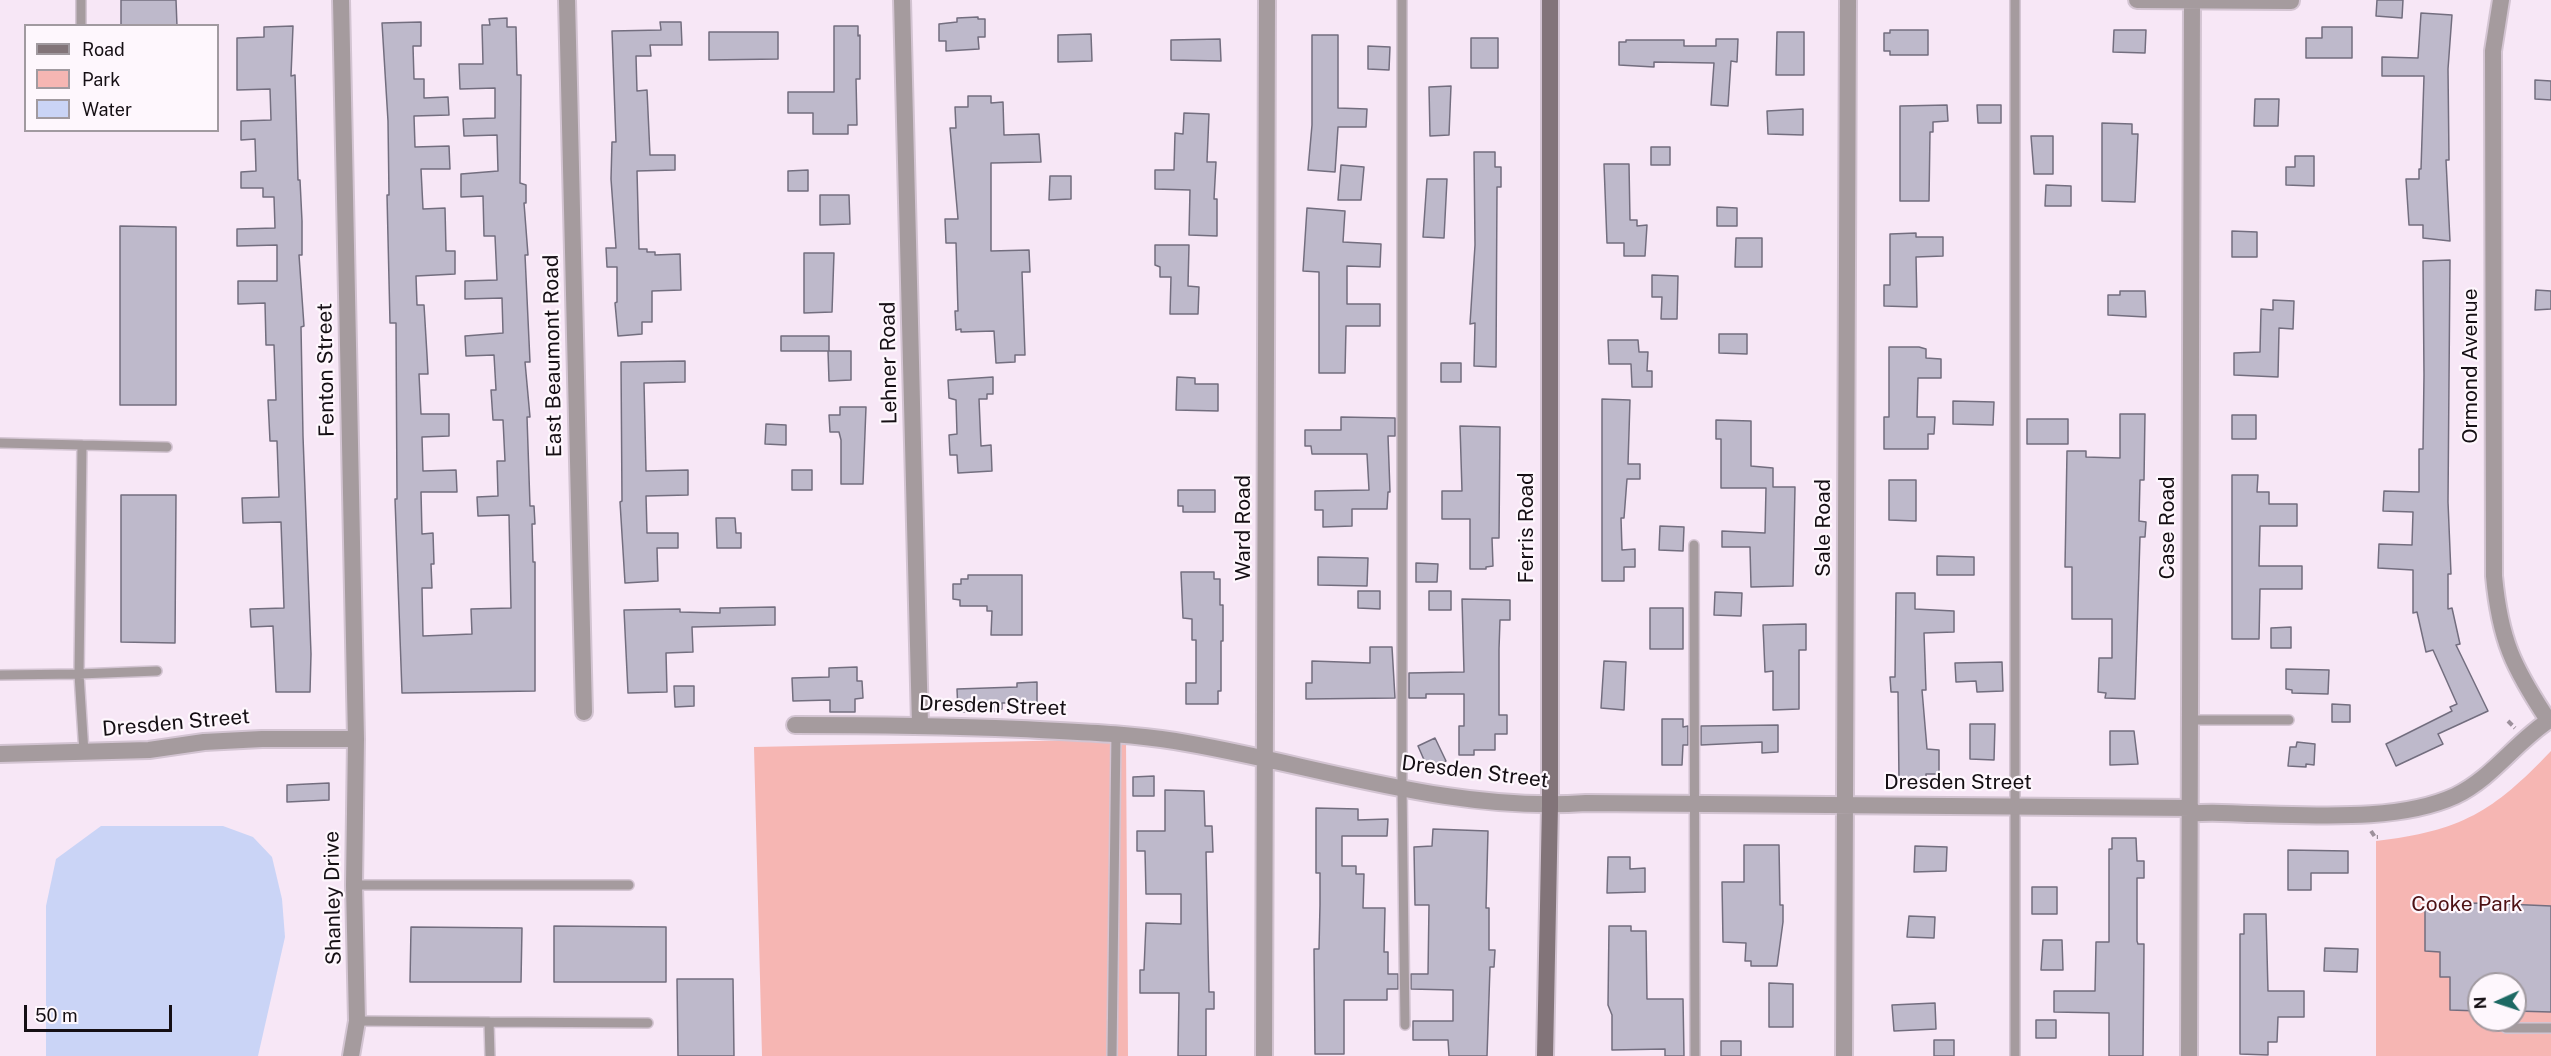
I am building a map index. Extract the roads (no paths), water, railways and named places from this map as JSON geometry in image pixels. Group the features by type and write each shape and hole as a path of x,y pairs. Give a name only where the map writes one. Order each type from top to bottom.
{"main road":[{"name":"Ferris Road","path":"1545,1056 1550,806 1550,0"}],"street":[{"name":"Fenton Street","path":"341,0 356,739"},
{"name":"East Beaumont Road","path":"567,0 584,712"},
{"name":"Lehner Road","path":"902,0 920,725"},
{"name":"Ward Road","path":"1264,1056 1267,0"},
{"name":"Sale Road","path":"1844,1056 1848,0"},
{"path":"2137,0 2291,1"},
{"name":"Ormond Avenue","path":"2501,0 2493,51 2494,576 2498,618 2507,650 2550,720"},
{"name":"Case Road","path":"2189,1056 2192,1"},
{"name":"Dresden Street","path":"795,725 920,725 1116,733 1174,741 1320,773 1402,787 1486,801 1550,806 1586,803 2015,806 2314,815 2387,812 2427,806 2454,796 2480,782 2550,720"},
{"name":"Dresden Street","path":"0,754 84,753 262,739 356,739"},
{"name":"Shanley Drive","path":"351,1056 357,1021 354,885 356,739"}],"lane":[{"path":"81,0 81,24"},
{"path":"1402,0 1402,787 1405,1026"},
{"path":"2015,0 2015,1056"},
{"path":"0,443 167,447"},
{"path":"82,445 79,674 84,753"},
{"path":"1695,545 1695,1056"},
{"path":"0,675 157,671"},
{"path":"2191,720 2289,720"},
{"path":"1112,1056 1116,733"},
{"path":"354,885 629,885"},
{"path":"357,1021 648,1023"},
{"path":"489,1022 490,1056"},
{"path":"2527,1028 2551,1029"}],"water":[{"path":"101,826 223,826 253,837 272,857 282,899 285,937 258,1056 46,1056 46,906 56,859"}],"park label":[{"name":"Cooke Park","path":"2467,905"}]}
